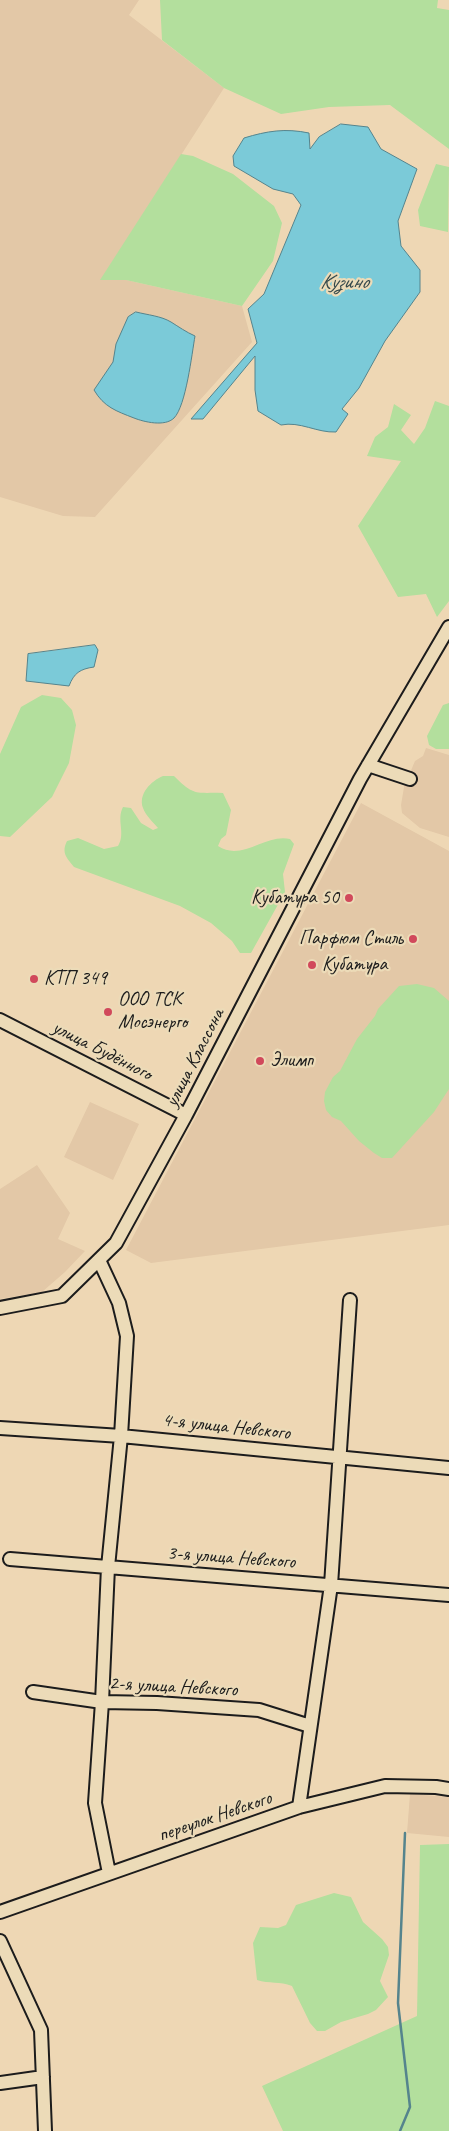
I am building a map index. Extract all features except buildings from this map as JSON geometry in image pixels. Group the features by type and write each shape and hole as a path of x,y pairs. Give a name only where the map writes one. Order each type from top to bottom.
{"street":[{"name":"улица Классона","path":"0,1308 62,1296 116,1243 186,1116 368,765 449,627"},
{"path":"368,765 410,779"},
{"name":"улица Будённого","path":"0,1020 186,1116"},
{"path":"99,1260 119,1303 127,1336 121,1436 108,1567 95,1803 109,1873"},
{"path":"299,1807 331,1585 350,1300"},
{"name":"4-я улица Невского","path":"0,1428 121,1436 449,1468"},
{"name":"3-я улица Невского","path":"10,1559 449,1595"},
{"name":"2-я улица Невского","path":"33,1692 102,1702 259,1710 310,1726"},
{"name":"переулок Невского","path":"0,1912 299,1807 385,1786 449,1789"},
{"path":"0,1941 41,2030 45,2131"},
{"path":"0,2083 43,2077"}],"shaded area":[{"path":"0,0 139,0 129,15 224,88 101,280 126,280 242,306 252,342 95,517 63,516 0,497"},
{"path":"426,748 449,755 449,837 420,828 402,813 401,805 404,787 415,761 423,756"},
{"path":"361,803 449,851 449,1225 151,1263 126,1250"},
{"path":"90,1102 139,1124 113,1180 64,1157"},
{"path":"37,1165 70,1213 58,1239 85,1251 42,1292 0,1299 0,1189"},
{"path":"410,1794 449,1797 449,1837 407,1833"}],"green space":[{"path":"160,0 438,0 437,8 449,10 449,149 390,105 329,107 281,114 224,88 162,40"},
{"path":"181,154 193,156 233,174 274,206 282,223 273,261 242,306 126,280 100,280"},
{"path":"436,164 449,167 448,232 420,226 418,210"},
{"path":"435,401 449,406 449,601 437,617 426,594 398,597 358,526 401,461 367,456 375,437 388,427 394,404 411,415 401,430 414,444 425,428"},
{"path":"42,695 61,698 72,710 76,725 69,763 52,797 10,837 0,836 0,754 21,707"},
{"path":"449,703 449,749 436,749 429,745 427,736 443,705"},
{"path":"163,776 174,776 196,792 223,793 231,810 226,835 221,839 218,846 236,851 281,838 290,839 294,844 283,874 285,892 251,953 240,953 232,941 211,923 180,906 74,867 66,855 65,845 67,841 78,838 104,849 118,846 121,836 120,817 123,807 131,808 141,823 153,830 158,828 144,811 142,798 150,785"},
{"path":"417,984 434,988 449,1001 449,1089 434,1112 392,1158 382,1158 359,1141 341,1121 332,1117 326,1110 325,1092 333,1077 340,1071 357,1039 375,1016 378,1009 399,986"},
{"path":"449,1844 449,2131 283,2131 262,2086 417,2016 420,1845"},
{"path":"334,1893 351,1897 363,1922 388,1947 389,1955 380,1981 388,1997 376,2010 368,2014 341,2022 325,2031 317,2031 310,2023 292,1986 257,1980 253,1943 260,1927 278,1928 286,1925 296,1905"}],"water":[{"name":"Кузино","path":"341,124 368,127 381,149 417,169 398,221 401,246 420,270 420,292 385,341 359,388 342,409 348,414 336,432 288,424 281,425 258,411 255,390 255,356 203,419 191,419 257,343 248,309 264,294 301,205 293,194 273,189 234,166 233,156 244,138 276,131 309,133 310,149 319,137"},
{"path":"136,312 167,320 195,336 182,403 174,418 170,421 160,423 138,420 111,408 102,401 94,390 113,362 116,344 128,317"},
{"path":"95,645 98,650 94,667 78,672 69,686 26,681 28,654"}],"waterway":[{"path":"400,2131 410,2107 398,2003 405,1833"}],"place":[{"name":"Кубатура 50","path":"349,898"},
{"name":"Парфюм Стиль","path":"413,939"},
{"name":"Кубатура","path":"312,965"},
{"name":"КТП 349","path":"34,979"},
{"name":"ООО ТСК Мосэнерго","path":"108,1012"},
{"name":"Элимп","path":"260,1061"}]}
